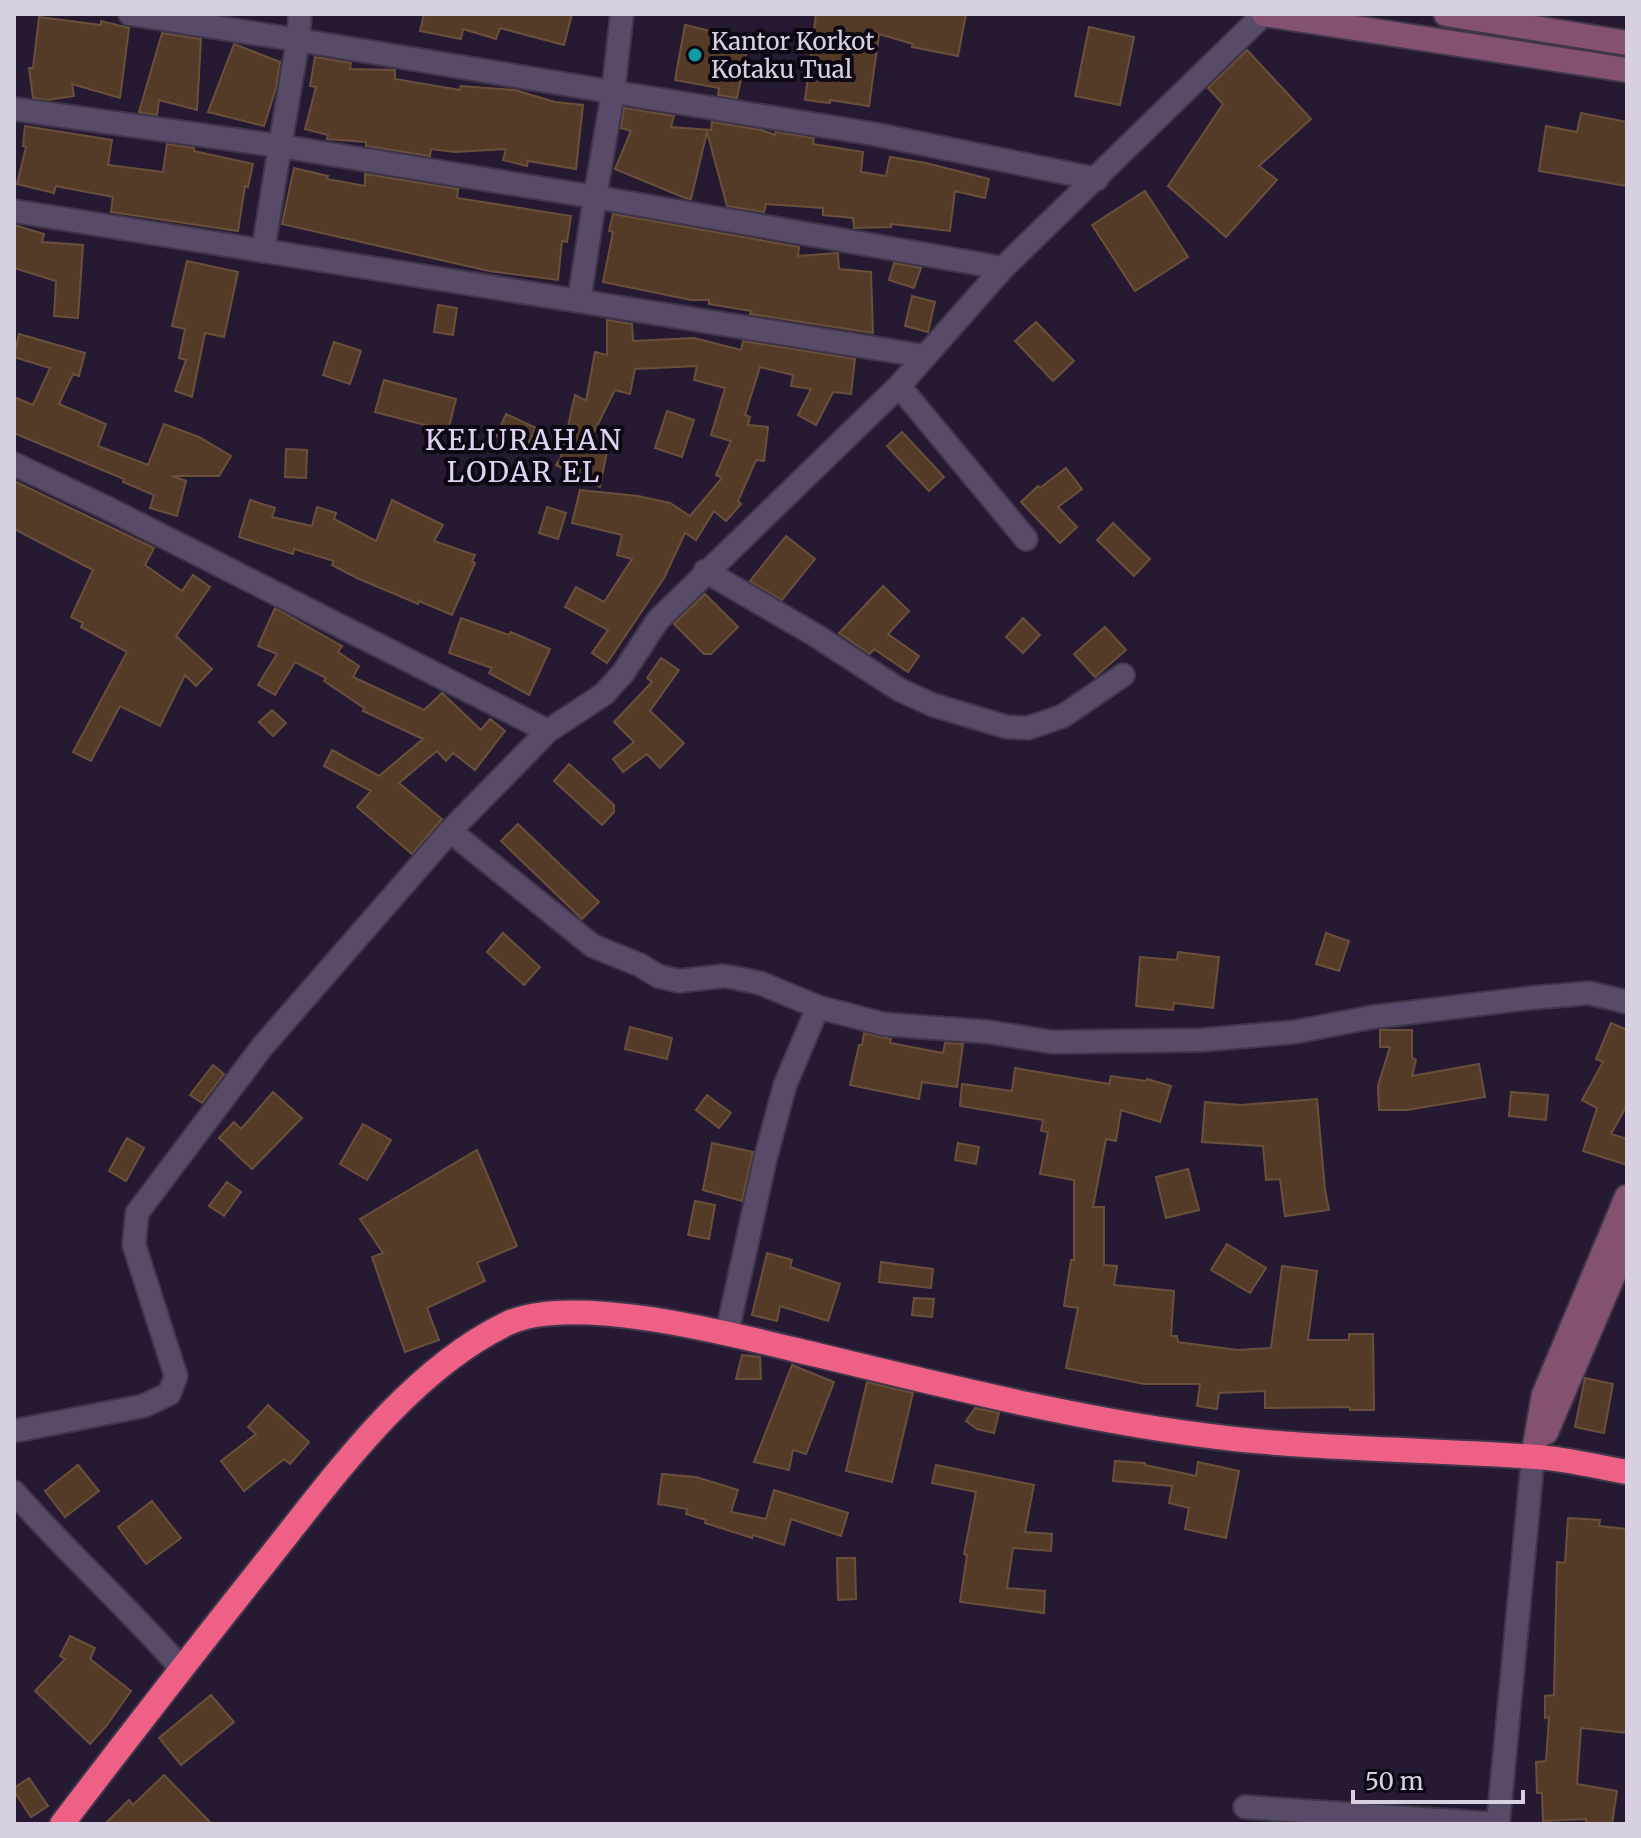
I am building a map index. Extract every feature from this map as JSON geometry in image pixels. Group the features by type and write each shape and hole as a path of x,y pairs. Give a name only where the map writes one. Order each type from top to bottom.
{"highway":[{"path":"62,1824 181,1668 366,1437 439,1369 477,1340 511,1321 547,1312 664,1322 727,1333 1050,1407 1205,1436 1388,1451 1533,1457 1627,1472"}],"main road":[{"path":"1264,14 1627,70"},
{"path":"1446,14 1627,43"},
{"path":"1533,1457 1544,1395 1627,1197"},
{"path":"1533,1457 1559,1404 1627,1243"}],"street":[{"path":"130,14 874,134 1097,179"},
{"path":"263,251 300,14"},
{"path":"579,301 613,92 622,14"},
{"path":"14,1431 143,1406 169,1394 176,1376 134,1245 137,1213 262,1047 450,831 548,731 604,694 623,673 658,620 705,571 899,386 1003,268 1264,14"},
{"path":"14,109 280,146 1003,268"},
{"path":"14,211 924,356"},
{"path":"899,386 1026,539"},
{"path":"14,464 122,515 548,731"},
{"path":"705,571 815,635 900,690 933,705 1007,727 1028,728 1054,720 1123,675"},
{"path":"450,831 593,946 670,980 736,978 760,983 818,1007 883,1024 989,1032 1052,1042 1202,1040 1294,1032 1373,1017 1530,998 1589,993 1627,1002"},
{"path":"727,1333 785,1085 818,1007"},
{"path":"1245,1807 1498,1824 1533,1457"},
{"path":"14,1492 41,1524 146,1627 181,1668"}],"building":[{"path":"424,14 572,14 564,45 500,28 496,39 463,29 461,39 420,31"},
{"path":"816,14 966,14 958,56 912,47 913,44 879,34 869,106 805,100"},
{"path":"39,17 101,25 101,21 129,28 120,98 72,84 74,96 47,100 33,98 29,68 33,68"},
{"path":"685,25 749,40 737,98 718,95 719,88 675,80"},
{"path":"1089,27 1134,37 1120,105 1075,96"},
{"path":"162,33 201,39 197,110 159,100 157,115 139,112"},
{"path":"234,44 280,62 276,88 264,126 208,112"},
{"path":"1247,50 1311,119 1259,166 1277,180 1226,237 1168,186 1223,104 1208,88"},
{"path":"315,57 351,63 350,69 395,70 395,79 460,90 461,86 515,90 555,102 583,105 576,169 528,161 527,166 503,160 506,149 455,152 431,149 430,156 366,146 366,142 327,139 328,135 305,129 316,87 310,86"},
{"path":"624,108 674,116 671,127 711,130 712,122 775,135 776,132 814,138 813,144 863,152 861,172 886,176 890,157 926,163 989,179 985,198 955,191 950,231 891,224 891,227 854,228 853,218 823,215 823,208 766,204 764,212 727,206 707,132 691,199 685,198 615,169 631,131 621,128"},
{"path":"1581,113 1627,122 1627,186 1539,171 1546,126 1577,132"},
{"path":"25,126 112,140 108,165 163,172 167,144 253,164 248,187 245,186 238,231 111,212 113,197 56,186 54,193 17,184 26,147 23,146"},
{"path":"294,168 328,176 327,179 365,186 365,174 458,189 457,198 571,216 567,242 562,241 558,280 489,271 282,224"},
{"path":"1145,191 1188,257 1135,291 1092,225"},
{"path":"613,214 799,247 798,256 838,253 839,269 871,272 873,333 750,314 751,311 709,304 709,300 691,300 603,282 613,232 609,231"},
{"path":"14,225 44,234 42,242 83,245 78,318 54,316 56,281 14,268"},
{"path":"187,261 238,272 224,337 205,333 192,397 175,391 186,360 179,358 185,329 172,326"},
{"path":"894,263 921,268 914,288 889,280"},
{"path":"912,296 935,302 928,332 905,326"},
{"path":"438,305 457,308 453,335 434,332"},
{"path":"607,320 632,324 633,341 694,338 741,350 743,341 855,359 851,394 833,392 816,425 798,415 811,389 791,386 793,375 760,367 745,415 750,417 748,425 768,427 764,461 756,460 738,501 741,504 726,521 714,511 696,540 685,533 664,578 607,663 592,653 608,630 565,607 576,587 604,602 632,559 617,555 622,535 572,523 580,490 670,503 690,516 722,478 716,475 731,441 711,435 725,388 694,380 697,366 635,369 630,394 615,390 587,446 607,451 600,487 556,465 561,457 575,395 586,401 595,352 607,355"},
{"path":"1036,322 1074,361 1053,381 1015,341"},
{"path":"19,334 85,353 79,376 73,374 59,404 106,424 98,446 148,465 164,424 199,437 231,456 219,476 172,476 186,481 177,516 150,508 154,495 123,482 124,479 14,433 14,397 33,405 50,368 14,357"},
{"path":"334,342 361,351 350,384 323,375"},
{"path":"384,380 456,399 448,431 375,412"},
{"path":"667,411 694,420 682,457 655,448"},
{"path":"506,414 536,428 525,450 496,436"},
{"path":"902,432 944,477 929,491 887,446"},
{"path":"286,449 307,450 306,478 285,477"},
{"path":"1066,468 1082,489 1058,507 1077,527 1060,543 1021,502 1038,486 1040,488"},
{"path":"14,481 154,548 145,565 182,591 193,575 210,587 176,636 212,669 196,686 185,675 160,726 120,706 91,761 73,752 127,652 81,627 83,623 71,617 93,570 14,529"},
{"path":"250,500 275,508 272,517 312,526 317,507 336,513 334,519 376,541 392,500 443,525 434,541 475,555 472,561 475,563 452,615 357,578 332,565 334,561 294,549 293,554 239,537"},
{"path":"547,507 566,513 558,539 539,533"},
{"path":"1113,523 1150,559 1134,576 1097,540"},
{"path":"786,536 815,559 782,600 750,581"},
{"path":"883,586 909,611 888,634 919,656 908,672 874,649 870,654 839,633"},
{"path":"705,594 738,627 711,654 704,654 674,624"},
{"path":"275,608 342,646 338,652 359,666 353,677 424,710 442,693 481,730 490,719 505,731 475,770 453,753 446,761 437,751 399,783 442,819 412,854 357,807 371,791 324,766 332,750 379,776 423,739 363,711 364,708 324,681 326,678 295,662 275,695 258,685 277,654 258,646"},
{"path":"461,618 509,635 511,632 550,649 529,695 489,673 492,668 449,653"},
{"path":"1023,618 1040,635 1023,653 1006,637"},
{"path":"1105,627 1126,650 1095,677 1074,654"},
{"path":"661,658 679,670 650,711 684,743 660,768 647,754 623,772 613,759 634,742 614,722 652,682 647,678"},
{"path":"272,710 286,723 273,736 259,722"},
{"path":"569,764 614,805 614,812 602,825 554,781"},
{"path":"518,824 599,902 582,919 501,841"},
{"path":"503,933 540,967 524,985 487,952"},
{"path":"1326,933 1349,941 1339,971 1316,964"},
{"path":"1178,952 1219,957 1213,1008 1174,1003 1173,1010 1136,1006 1140,957 1177,960"},
{"path":"1611,1023 1627,1030 1627,1105 1611,1134 1627,1139 1627,1165 1583,1151 1597,1108 1582,1100 1603,1062 1596,1059"},
{"path":"630,1027 672,1038 667,1059 625,1049"},
{"path":"1380,1030 1412,1030 1412,1058 1416,1060 1412,1076 1479,1064 1485,1097 1407,1110 1379,1110 1378,1086 1390,1047 1380,1047"},
{"path":"864,1033 891,1039 890,1043 943,1053 945,1043 963,1044 957,1087 922,1082 919,1099 850,1085"},
{"path":"213,1065 224,1074 202,1103 190,1095"},
{"path":"1015,1068 1109,1084 1111,1076 1147,1079 1171,1086 1160,1122 1121,1110 1116,1141 1106,1139 1093,1207 1104,1207 1104,1265 1117,1266 1114,1285 1174,1291 1171,1336 1177,1336 1178,1342 1237,1350 1271,1348 1282,1266 1317,1271 1308,1340 1349,1340 1349,1334 1373,1334 1374,1410 1350,1410 1350,1407 1265,1408 1265,1391 1219,1393 1217,1409 1197,1406 1200,1384 1144,1384 1066,1368 1078,1308 1064,1306 1071,1260 1074,1260 1074,1180 1040,1174 1048,1132 1041,1131 1043,1120 960,1106 962,1084 1012,1091"},
{"path":"273,1092 302,1118 252,1169 219,1138 234,1122 241,1129"},
{"path":"1511,1092 1548,1095 1546,1120 1509,1116"},
{"path":"707,1095 731,1113 719,1128 696,1110"},
{"path":"1317,1099 1329,1210 1285,1216 1280,1179 1266,1180 1263,1146 1202,1142 1205,1102 1241,1105"},
{"path":"363,1124 391,1140 367,1180 340,1164"},
{"path":"127,1138 144,1148 126,1181 109,1171"},
{"path":"712,1143 753,1152 742,1201 703,1190"},
{"path":"958,1143 979,1147 976,1164 955,1160"},
{"path":"477,1150 517,1246 477,1263 485,1281 427,1308 439,1340 405,1352 372,1257 383,1253 360,1219"},
{"path":"1188,1169 1199,1210 1166,1218 1156,1177"},
{"path":"227,1182 241,1192 224,1216 209,1206"},
{"path":"695,1201 715,1205 709,1239 688,1235"},
{"path":"1227,1244 1266,1268 1250,1293 1211,1270"},
{"path":"767,1253 792,1260 790,1267 840,1284 828,1321 780,1306 777,1321 752,1315"},
{"path":"881,1262 933,1269 931,1288 879,1282"},
{"path":"914,1298 934,1299 932,1317 912,1315"},
{"path":"742,1355 760,1357 761,1379 736,1379"},
{"path":"792,1365 834,1382 806,1454 793,1450 789,1470 754,1462"},
{"path":"1585,1378 1613,1384 1604,1433 1575,1427"},
{"path":"867,1382 913,1393 892,1482 846,1471"},
{"path":"268,1405 309,1442 290,1464 284,1459 244,1491 221,1461 256,1434 248,1427"},
{"path":"975,1408 999,1413 994,1433 977,1429 966,1421"},
{"path":"1115,1461 1145,1463 1196,1476 1198,1462 1239,1471 1226,1538 1185,1529 1189,1508 1169,1503 1172,1486 1113,1481"},
{"path":"78,1465 99,1491 65,1517 45,1491"},
{"path":"936,1465 1034,1485 1025,1532 1052,1534 1051,1551 1013,1548 1007,1588 1045,1591 1044,1613 960,1602 967,1555 964,1554 976,1492 932,1483"},
{"path":"662,1474 696,1477 738,1490 731,1512 766,1519 774,1490 848,1513 841,1536 791,1519 784,1545 705,1523 706,1520 686,1514 687,1509 658,1504"},
{"path":"152,1501 181,1538 146,1564 118,1527"},
{"path":"1568,1518 1600,1520 1599,1526 1627,1529 1627,1733 1581,1728 1577,1784 1617,1791 1612,1824 1586,1824 1586,1819 1543,1821 1542,1793 1537,1793 1536,1762 1546,1761 1549,1717 1545,1718 1545,1696 1554,1695 1557,1562 1565,1563"},
{"path":"837,1558 855,1558 856,1599 838,1600"},
{"path":"70,1636 95,1648 90,1659 131,1691 90,1744 35,1691 65,1659 60,1656"},
{"path":"211,1695 234,1722 181,1765 159,1738"},
{"path":"164,1775 212,1824 105,1824 129,1800 133,1805"},
{"path":"29,1778 48,1806 31,1817 14,1791"}],"place":[{"name":"Kantor Korkot Kotaku Tual","path":"695,55"}],"district":[{"name":"KELURAHAN LODAR EL","path":"524,456"}]}
